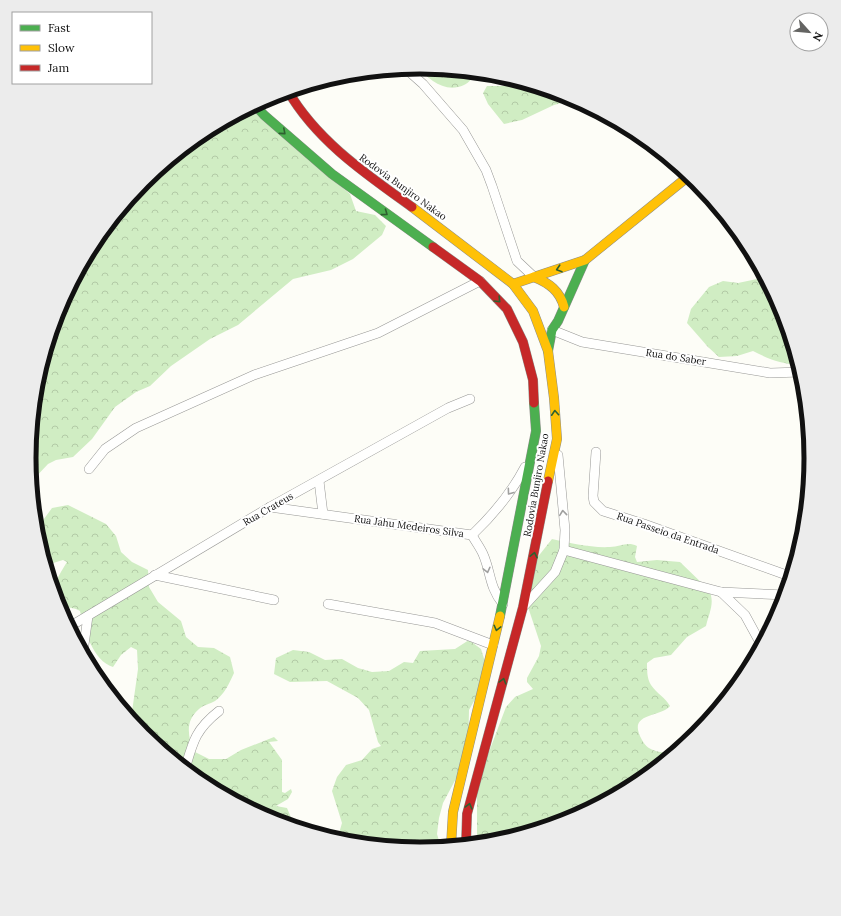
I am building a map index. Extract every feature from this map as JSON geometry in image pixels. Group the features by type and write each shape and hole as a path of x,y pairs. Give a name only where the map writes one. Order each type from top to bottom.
{"main road":[{"name":"Rodovia Bunjiro Nakao","path":"291,96 296,105 321,135 351,162 449,234 513,284 533,311 548,351 557,439 523,607 467,814 466,840"},
{"name":"Rodovia Bunjiro Nakao","path":"259,109 264,115 332,174 480,281 507,309 523,342 533,380 536,432 503,604 453,812 451,841"},
{"path":"513,284 585,260 685,179"},
{"path":"548,351 552,330 558,321 585,260"},
{"path":"534,277 547,282 558,292 564,307"}],"street":[{"path":"412,74 423,84 463,130 486,170 517,261 534,277"},
{"path":"89,469 105,449 136,428 254,376 378,333 480,281"},
{"name":"Rua do Saber","path":"552,330 582,342 770,373 795,372"},
{"name":"Rua Crateus","path":"74,623 270,507 448,408 470,399"},
{"path":"472,535 493,515 514,487 525,468 536,432"},
{"path":"523,607 555,572 564,550 565,530 557,439"},
{"name":"Rua Passeio da Entrada","path":"596,452 593,496 594,502 603,511 652,526 787,575"},
{"path":"318,481 323,514"},
{"name":"Rua Jahu Medeiros Silva","path":"270,507 472,535 484,554 491,583 496,596 503,604"},
{"path":"564,550 721,592 780,595"},
{"path":"155,575 274,600"},
{"path":"721,592 745,615 759,640"},
{"path":"328,604 434,623 493,645"},
{"path":"84,643 88,616"},
{"path":"186,763 192,743 199,730 219,711"}],"green space":[{"path":"425,74 446,74 473,77 466,84 450,88 438,84"},
{"path":"507,84 520,87 565,102 554,105 522,120 504,124 488,104 483,93 487,86 505,86"},
{"path":"253,112 257,113 350,194 356,211 375,215 386,226 382,235 353,259 331,270 293,279 238,325 210,339 171,366 150,386 136,392 115,407 92,439 73,457 56,460 48,464 37,476 36,458 39,408 43,383 56,334 76,288 101,244 131,204 167,169 207,138 250,113"},
{"path":"760,278 776,311 785,334 794,365 775,361 753,351 737,356 719,357 687,323 691,309 709,287 723,281 738,283"},
{"path":"68,505 106,524 116,536 121,552 132,562 148,570 149,587 158,602 181,621 186,637 198,647 214,648 230,657 234,673 226,688 218,698 201,708 191,718 189,734 193,751 209,759 226,759 241,750 274,737 278,741 269,742 282,760 282,792 285,793 291,789 292,792 288,799 276,806 287,808 292,820 250,803 207,778 167,747 132,713 138,669 137,650 131,647 121,655 113,667 106,664 90,644 80,611 66,607 56,582 67,562 63,560 51,564 41,523 52,508"},
{"path":"552,539 595,547 614,547 630,544 637,546 635,557 637,562 657,560 680,562 708,589 712,603 706,626 687,637 671,655 654,658 647,663 650,683 670,706 665,710 641,720 638,725 638,731 642,740 652,750 668,752 634,778 591,803 544,822 496,835 477,838 477,791 481,773 506,707 515,697 533,689 527,682 527,678 539,656 541,646 523,592 529,568"},
{"path":"469,640 481,649 486,665 478,694 469,710 468,756 443,803 439,818 437,834 439,842 395,842 339,833 342,823 332,791 337,777 346,765 362,760 372,749 381,746 378,742 369,710 358,698 327,681 290,682 274,674 276,658 293,650 309,652 325,660 342,659 358,668 372,672 389,671 404,662 413,663 420,651 455,649"}],"traffic: fast":[{"path":"259,109 332,174 433,247"},
{"path":"548,351 552,330 558,321 585,260"},
{"path":"500,616 536,431 534,403"}],"traffic: slow":[{"path":"513,284 585,260 685,179"},
{"path":"412,207 513,284 533,311 548,351 554,398 557,439 548,481"},
{"path":"534,277 553,288 560,296 564,307"},
{"path":"451,841 453,812 500,616"}],"traffic: jam":[{"path":"291,96 313,126 328,141 360,169 412,207"},
{"path":"433,247 480,281 507,309 523,342 533,380 534,403"},
{"path":"466,840 467,814 523,607 548,481"}]}
